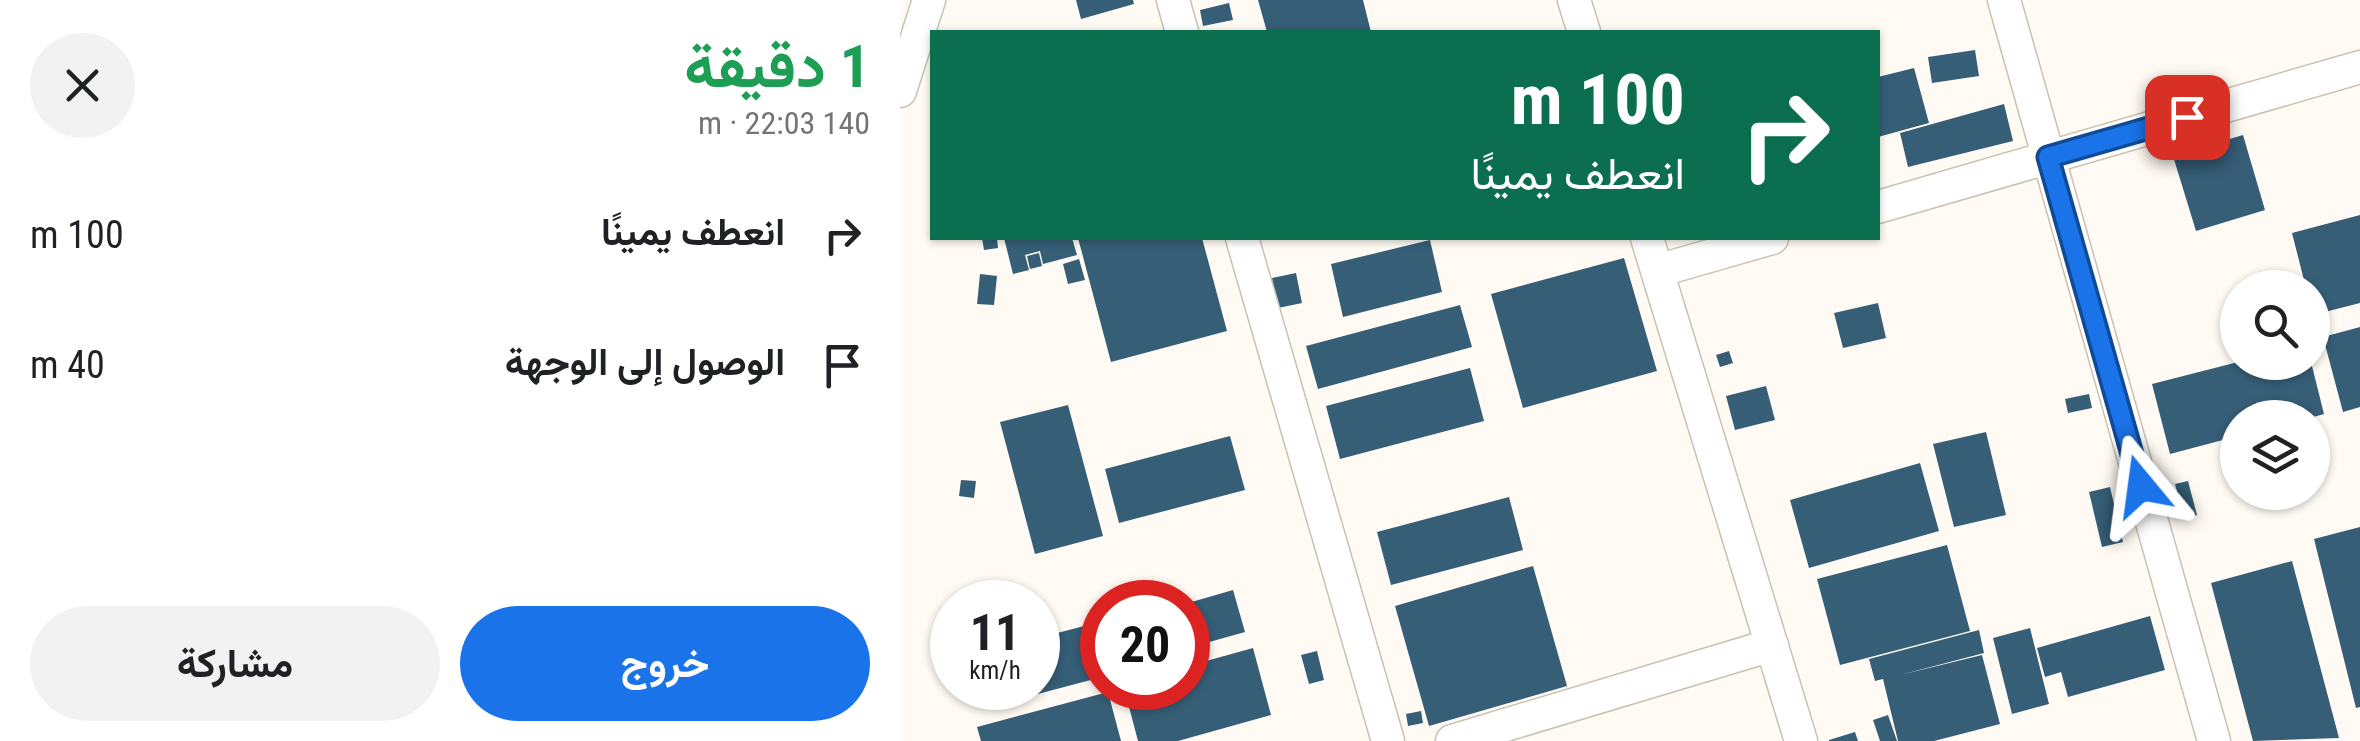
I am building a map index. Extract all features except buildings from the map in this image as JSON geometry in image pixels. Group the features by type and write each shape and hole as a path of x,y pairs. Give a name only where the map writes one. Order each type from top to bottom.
{"street":[{"path":"900,91 929,0"},
{"path":"1173,0 1181,30"},
{"path":"1574,0 1583,30"},
{"path":"2004,0 2214,741"},
{"path":"1880,206 2360,67"},
{"path":"1243,240 1388,741"},
{"path":"1648,240 1801,741"},
{"path":"1657,271 1765,240"},
{"path":"1452,741 1772,645"}],"route":[{"path":"2141,486 2048,157 2187,117"}]}
